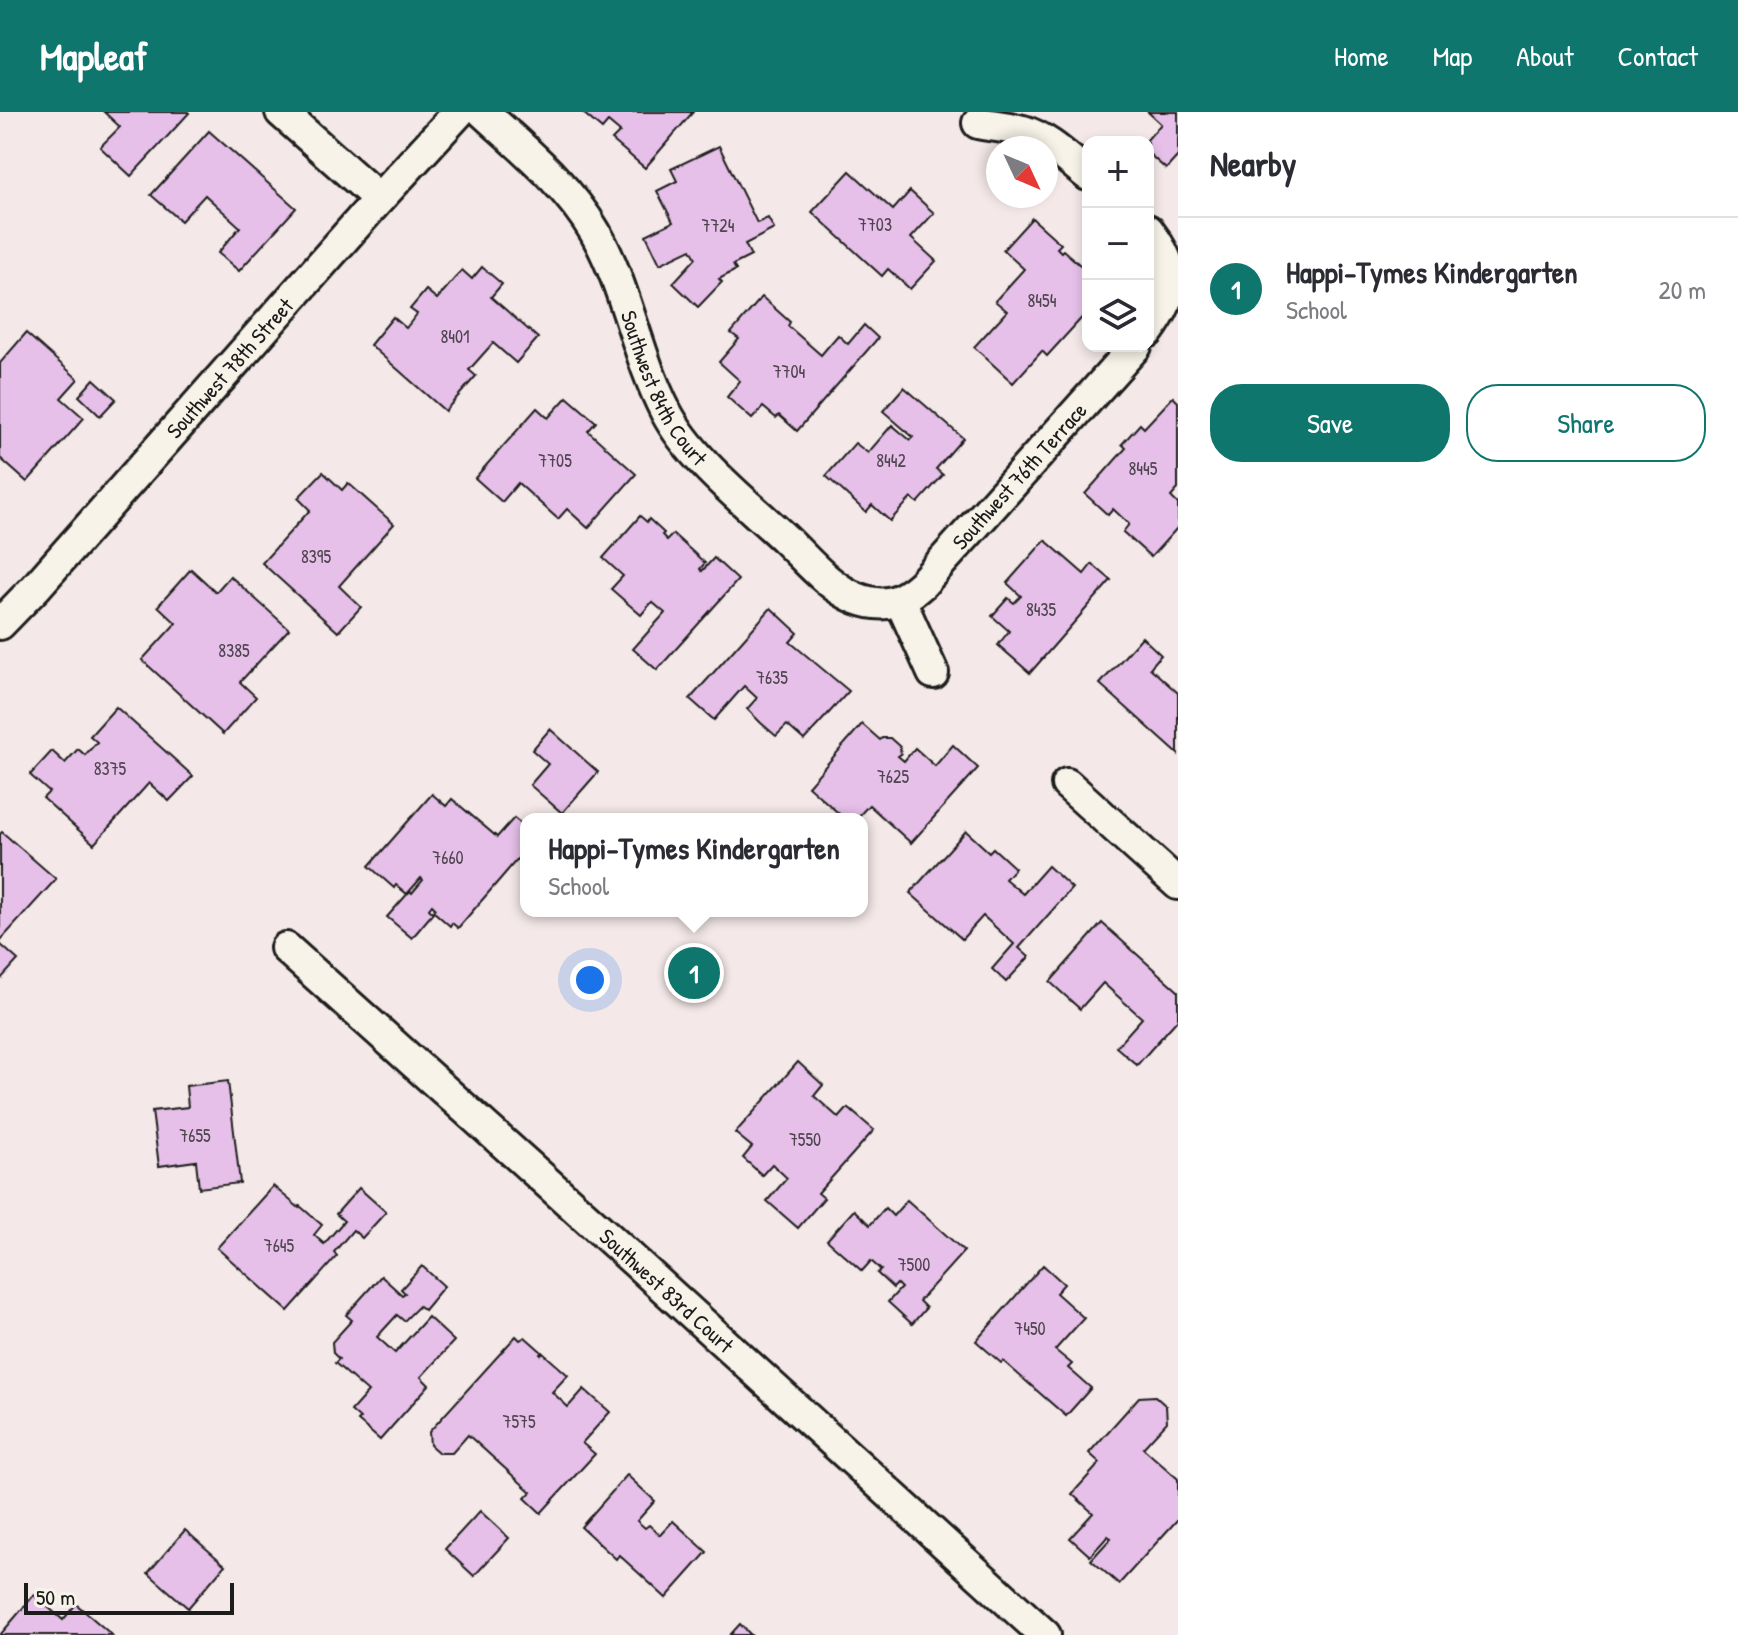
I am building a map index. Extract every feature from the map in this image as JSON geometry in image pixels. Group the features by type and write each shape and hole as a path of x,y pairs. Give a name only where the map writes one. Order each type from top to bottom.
{"street":[{"path":"281,112 379,199"},
{"name":"Southwest 78th Street","path":"0,624 459,112"},
{"name":"Southwest 84th Court","path":"483,112 550,174 584,215 615,274 666,412 702,460 833,584 854,597 879,603 900,600"},
{"path":"978,123 1035,136 1082,170"},
{"path":"1154,239 1164,253 1171,275 1163,308 1154,322"},
{"name":"Southwest 76th Terrace","path":"900,600 936,570 1131,352"},
{"path":"900,600 933,673"},
{"path":"1067,784 1178,884"},
{"name":"Southwest 83rd Court","path":"286,948 1045,1635"}],"building":[{"path":"104,112 189,113 131,176 100,147 120,127"},
{"path":"582,112 693,112 645,168 612,140 620,132 608,122 602,129"},
{"path":"1148,112 1178,112 1178,156 1166,169 1154,158 1154,136 1150,136 1161,124"},
{"path":"209,131 296,208 239,271 218,253 240,227 205,195 181,221 151,195"},
{"path":"719,146 757,223 768,218 774,229 745,244 751,256 733,265 736,270 719,279 722,282 698,307 673,283 696,258 691,249 660,264 646,235 673,222 657,191 677,181 671,169"},
{"path":"850,171 893,210 910,191 934,213 911,238 936,261 910,289 888,269 882,276 812,212"},
{"path":"1032,218 1061,244 1057,248 1061,252 1063,250 1082,267 1082,318 1047,356 1042,351 1013,383 974,347 1007,311 995,301 1024,269 1003,250"},
{"path":"482,267 502,284 491,297 538,338 516,363 493,343 469,370 476,376 445,411 370,345 393,317 406,328 417,314 410,309 426,290 437,299 462,270 472,279"},
{"path":"762,297 790,322 788,326 821,355 838,335 848,344 864,325 878,338 797,431 779,415 776,418 763,407 752,419 727,397 740,381 719,362 739,339 731,333"},
{"path":"26,333 78,379 61,398 84,418 27,482 0,458 0,363"},
{"path":"94,379 116,399 100,416 79,396"},
{"path":"904,387 963,438 936,469 943,475 918,503 911,498 890,521 872,505 866,512 826,476 855,443 868,453 892,425 910,440 913,437 883,411"},
{"path":"567,397 596,422 588,431 636,474 588,528 567,509 558,519 518,483 502,502 475,478 537,408 548,418"},
{"path":"1173,397 1178,402 1178,489 1171,497 1178,504 1178,527 1151,557 1123,532 1129,524 1113,509 1108,515 1085,494 1126,448 1122,444 1140,424 1144,428"},
{"path":"323,472 342,490 348,483 394,524 339,586 361,607 338,632 262,563 310,510 298,498"},
{"path":"640,516 647,522 649,519 667,540 673,534 705,563 700,569 702,571 714,558 738,580 657,670 633,649 665,613 652,602 641,615 611,589 623,576 603,558"},
{"path":"1045,540 1084,574 1092,564 1111,580 1030,673 998,645 1009,631 992,616 1008,598 1014,603 1021,596 1007,583"},
{"path":"191,569 216,592 230,576 289,629 240,682 256,697 223,734 142,660 176,623 158,606"},
{"path":"771,608 798,633 790,642 849,691 804,740 787,725 776,736 761,723 747,709 757,698 744,686 714,720 690,699"},
{"path":"1142,637 1161,655 1150,668 1178,693 1178,754 1100,684"},
{"path":"116,707 193,776 169,801 149,783 94,844 43,798 49,792 30,775 52,751 65,763 78,749 85,755 97,742 90,736"},
{"path":"862,724 880,740 890,738 900,747 901,754 898,756 904,761 915,748 935,766 953,745 978,768 911,843 869,805 862,813 838,813 808,786"},
{"path":"550,729 598,772 562,813 530,785 548,764 532,750"},
{"path":"432,794 446,806 452,799 497,837 514,818 520,823 520,856 458,928 452,923 450,926 433,911 435,908 432,905 429,909 433,913 412,938 387,917 423,880 421,878 407,894 396,885 394,888 369,866"},
{"path":"966,831 989,852 993,848 1015,868 1005,879 1023,894 1048,866 1072,888 1019,948 1029,957 1006,982 992,969 1014,944 983,916 962,939 910,893"},
{"path":"2,832 56,879 0,941 0,834"},
{"path":"1102,923 1178,991 1178,1019 1137,1065 1116,1047 1142,1018 1103,983 1080,1009 1050,982"},
{"path":"0,944 18,960 0,980"},
{"path":"798,1062 823,1085 814,1096 839,1118 848,1108 874,1130 818,1193 824,1198 798,1228 767,1201 787,1178 772,1164 762,1175 743,1158 752,1147 735,1133"},
{"path":"228,1081 240,1183 199,1188 196,1161 159,1166 152,1111 188,1107 186,1086"},
{"path":"273,1186 322,1225 314,1235 324,1244 344,1221 336,1214 359,1188 386,1212 362,1238 353,1230 334,1252 337,1256 288,1311 217,1248"},
{"path":"907,1200 964,1251 919,1301 926,1308 912,1324 888,1302 901,1288 897,1284 893,1288 877,1273 881,1270 871,1261 862,1271 827,1240 854,1210 870,1225 885,1208 893,1216"},
{"path":"1043,1265 1064,1284 1056,1293 1084,1318 1055,1350 1072,1364 1068,1368 1091,1388 1066,1416 976,1341"},
{"path":"422,1266 444,1286 424,1310 419,1306 404,1321 397,1315 377,1337 395,1353 428,1317 454,1341 421,1377 429,1385 380,1440 351,1411 368,1392 335,1363 339,1359 333,1353 332,1342 352,1320 346,1315 381,1276 402,1295 405,1293 401,1289"},
{"path":"516,1336 520,1340 525,1337 542,1352 541,1355 543,1353 568,1375 552,1392 568,1407 584,1389 610,1412 582,1443 595,1454 541,1513 525,1498 531,1492 468,1435 452,1453 439,1453 430,1445 429,1432"},
{"path":"1155,1396 1166,1406 1167,1422 1143,1448 1178,1479 1178,1519 1119,1584 1091,1560 1111,1538 1108,1536 1090,1556 1070,1538 1093,1513 1072,1494 1100,1463 1089,1453 1139,1397"},
{"path":"627,1475 655,1501 637,1521 645,1528 649,1525 660,1535 673,1521 707,1552 666,1598 619,1555 616,1559 581,1527"},
{"path":"480,1511 509,1538 474,1576 445,1549"},
{"path":"185,1530 225,1565 188,1608 148,1573"},
{"path":"34,1595 63,1620 76,1604 112,1635 0,1635"},
{"path":"740,1624 751,1635 730,1635"}],"place":[{"name":"Happi-Tymes Kindergarten","path":"694,973"}]}
